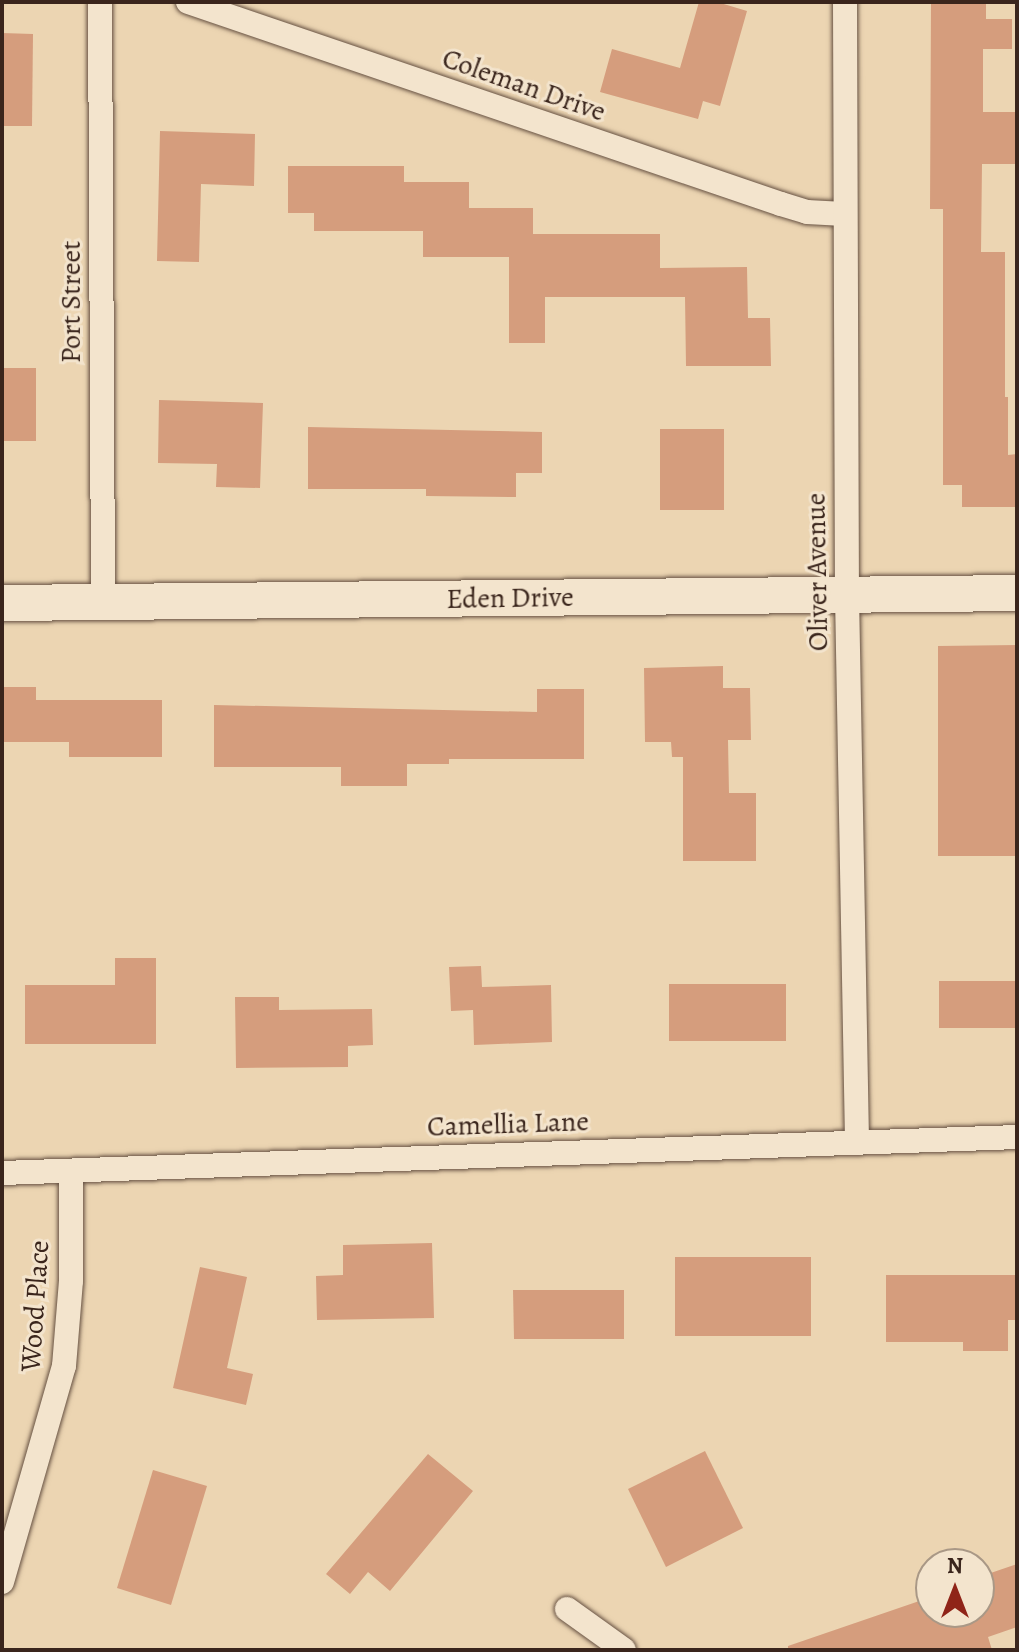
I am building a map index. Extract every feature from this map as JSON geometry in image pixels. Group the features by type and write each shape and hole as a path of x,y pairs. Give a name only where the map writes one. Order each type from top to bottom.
{"street":[{"name":"Port Street","path":"100,2 103,602"},
{"name":"Coleman Drive","path":"188,2 794,209 844,214"},
{"name":"Oliver Avenue","path":"845,2 847,595 857,1141"},
{"name":"Eden Drive","path":"2,603 1017,593"},
{"name":"Camellia Lane","path":"2,1173 1017,1137"},
{"name":"Wood Place","path":"2,1582 64,1366 71,1281 71,1171"},
{"path":"567,1609 624,1650"}],"building":[{"path":"699,2 717,2 747,11 720,106 703,101 698,119 600,92 612,49 680,68"},
{"path":"931,2 986,2 986,19 1012,19 1012,49 983,49 983,112 1017,112 1017,164 982,164 981,252 1005,252 1005,397 1008,397 1008,455 1017,454 1017,507 962,507 962,485 943,485 943,209 930,209"},
{"path":"2,33 33,34 32,126 2,126"},
{"path":"160,131 255,134 254,186 201,184 199,262 157,261"},
{"path":"288,166 404,166 404,182 469,182 469,208 533,208 533,234 660,234 660,268 747,267 748,318 770,318 771,366 686,366 685,297 545,297 545,343 509,343 509,257 423,257 423,231 314,231 314,213 288,213"},
{"path":"2,368 36,368 36,441 2,441"},
{"path":"159,400 263,403 260,488 216,487 217,464 158,463"},
{"path":"308,427 542,432 542,473 516,473 516,497 426,496 426,489 308,489"},
{"path":"660,429 724,429 724,510 660,510"},
{"path":"1017,645 1017,856 938,856 938,646"},
{"path":"723,666 723,688 750,688 751,740 728,740 729,793 756,793 756,861 683,861 683,757 672,757 671,742 645,742 644,668"},
{"path":"2,687 36,687 36,700 162,700 162,757 69,757 69,742 2,742"},
{"path":"537,689 584,689 584,759 449,759 449,764 407,764 407,786 341,786 341,767 214,767 214,705 537,712"},
{"path":"115,958 156,958 156,1044 25,1044 25,985 115,985"},
{"path":"481,966 482,987 551,985 552,1042 474,1045 473,1010 451,1011 449,967"},
{"path":"939,981 1017,981 1017,1028 939,1028"},
{"path":"669,984 786,984 786,1041 669,1041"},
{"path":"235,997 279,997 279,1010 372,1009 373,1045 348,1046 348,1067 236,1068"},
{"path":"432,1243 434,1318 317,1320 316,1276 343,1275 343,1245"},
{"path":"675,1257 811,1257 811,1336 675,1336"},
{"path":"200,1267 247,1277 227,1368 253,1374 246,1405 173,1388"},
{"path":"886,1275 1017,1275 1017,1320 1008,1320 1008,1351 963,1351 963,1342 886,1342"},
{"path":"513,1290 624,1290 624,1339 514,1339"},
{"path":"705,1451 743,1528 666,1567 628,1489"},
{"path":"428,1454 473,1491 390,1591 368,1572 350,1594 326,1574"},
{"path":"153,1470 207,1486 171,1605 117,1588"},
{"path":"1017,1564 1017,1627 988,1637 992,1650 788,1650 788,1646 915,1602 915,1628 995,1628 995,1572"}]}
